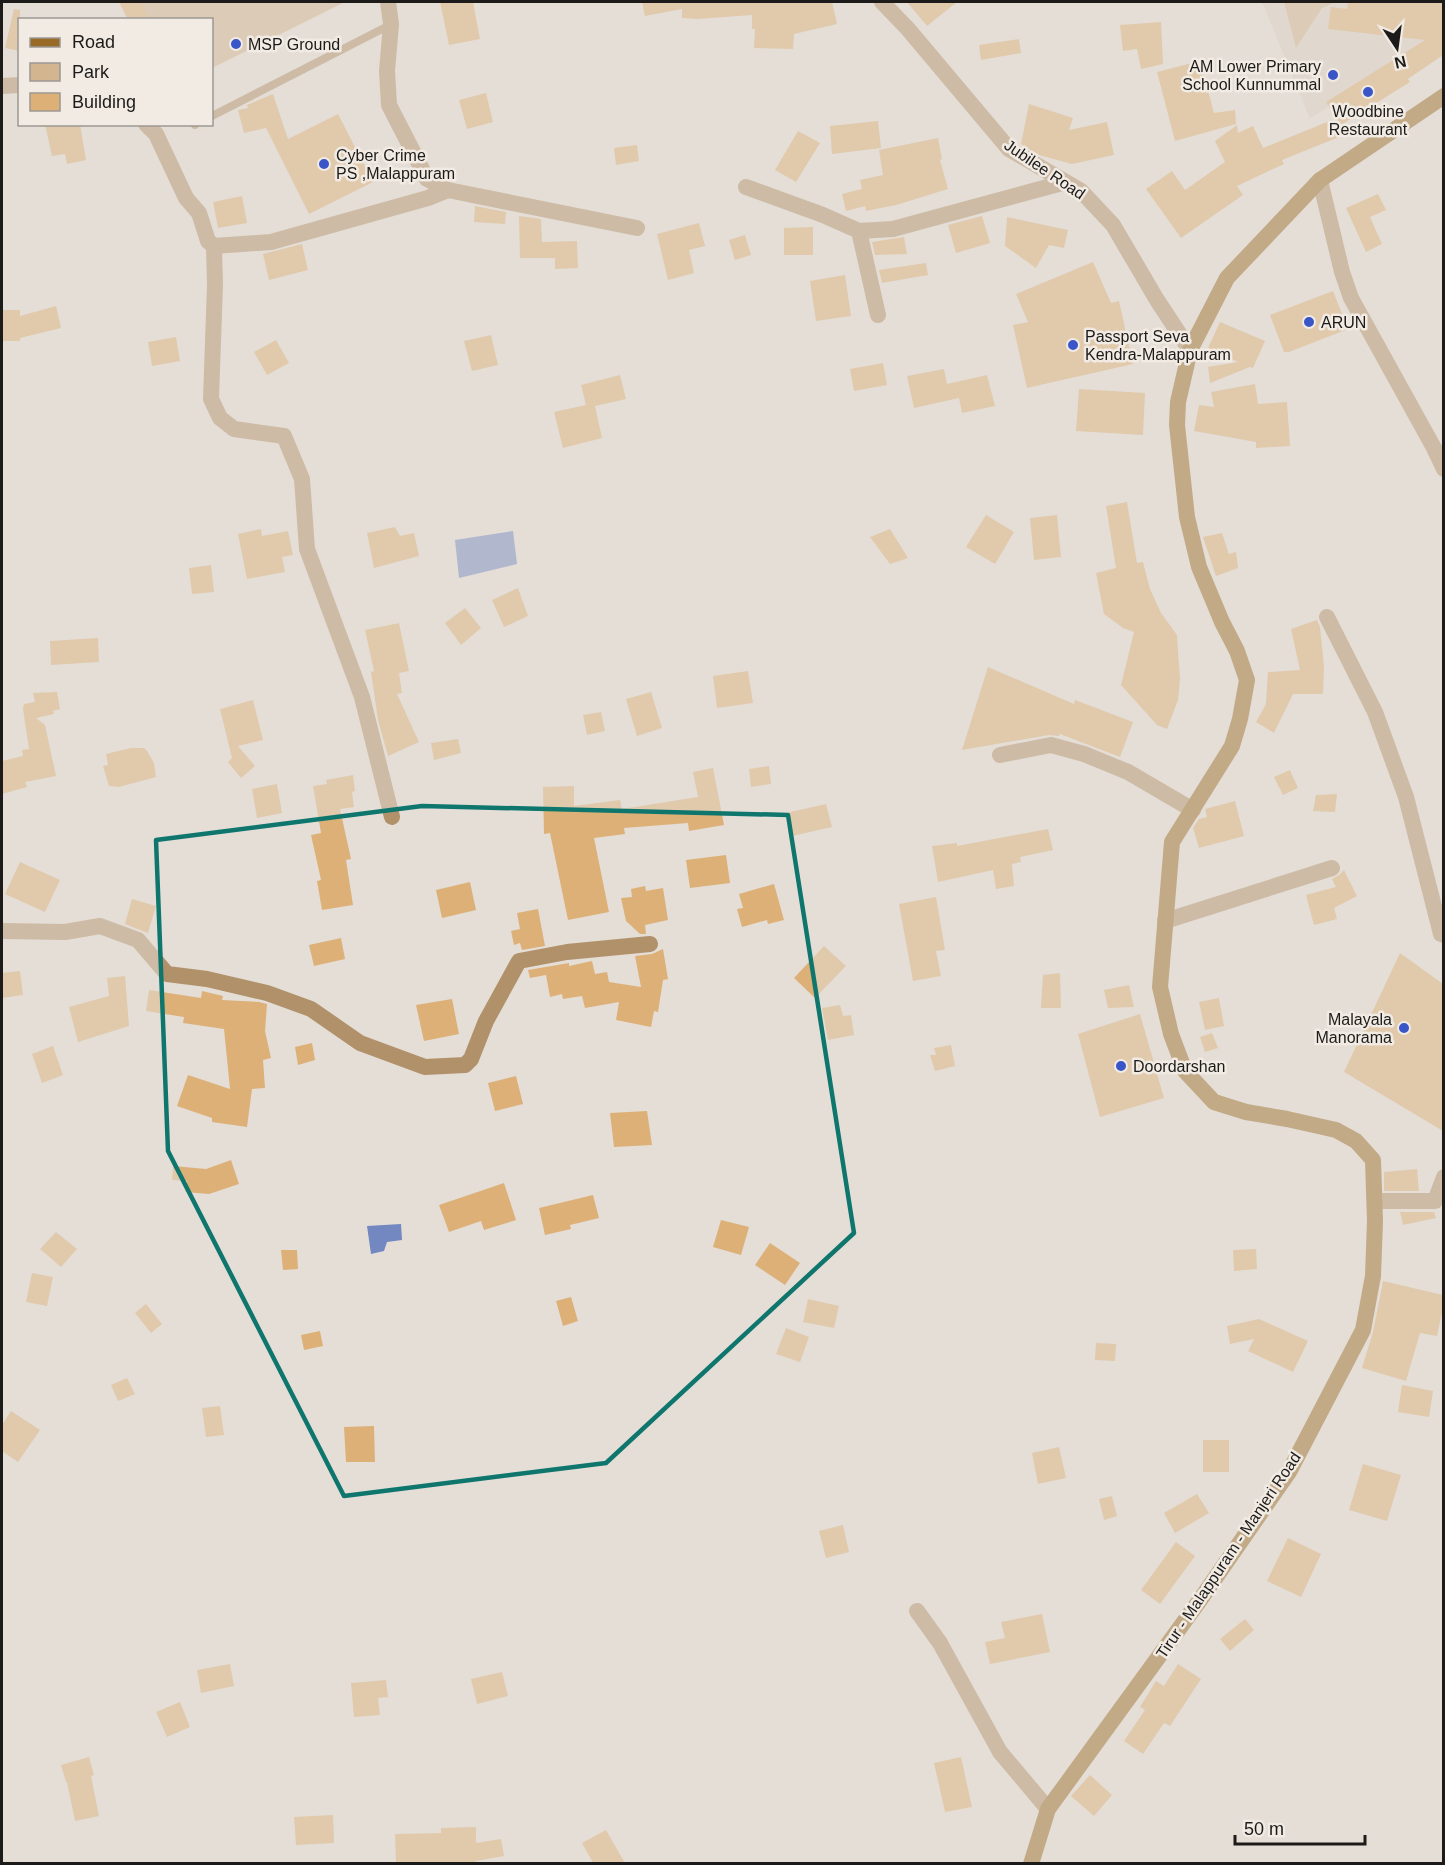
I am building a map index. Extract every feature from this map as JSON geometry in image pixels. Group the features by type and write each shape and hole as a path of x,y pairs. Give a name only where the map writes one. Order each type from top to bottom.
{"main road":[{"name":"Tirur - Malappuram - Manjeri Road","path":"1031,1863 1048,1809 1200,1600 1288,1472 1363,1330 1373,1276 1375,1201 1373,1160 1356,1142 1336,1130 1246,1112 1214,1102 1185,1071 1170,1034 1160,987 1172,842 1232,746 1240,719 1247,680 1237,651 1199,567 1187,517 1177,425 1178,402 1190,350 1227,278 1320,180 1443,96"}],"street":[{"path":"388,2 391,24 387,71 389,105 427,179 448,190 637,228"},
{"name":"Jubilee Road","path":"882,2 908,29 1008,149 1081,191 1113,225 1157,300 1190,350"},
{"path":"2,86 18,85"},
{"path":"148,126 156,134 186,198 199,213 208,241 214,246 271,242 428,198 448,190"},
{"path":"1320,180 1342,272 1351,298 1439,446 1443,469"},
{"path":"746,187 860,231 892,229 1066,182"},
{"path":"860,231 878,315"},
{"path":"214,246 212,399 220,418 234,429 284,436 290,446 302,479 308,549 362,697 392,817"},
{"path":"1327,617 1375,712 1406,797 1443,935"},
{"path":"1000,755 1051,745 1084,754 1128,772 1193,810"},
{"path":"1165,921 1332,868"},
{"path":"2,931 65,932 100,926 138,940 167,974 207,979 267,993 311,1009 360,1043 425,1067 465,1065 471,1059 486,1021 519,961 567,952 650,944"},
{"path":"1375,1201 1435,1201 1443,1177"},
{"path":"917,1611 940,1643 1000,1752 1048,1809"}],"lane":[{"path":"213,115 391,24"}],"highlighted area":[{"path":"422,806 788,815 854,1233 606,1463 344,1496 168,1151 156,840"}],"shaded area":[{"name":"AM Lower Primary School Kunnummal","path":"1262,2 1438,2 1436,32 1310,119"}],"green space":[{"name":"MSP Ground","path":"135,2 345,2 213,68 213,18 143,18"},
{"path":"1284,2 1336,2 1322,8 1296,48"}],"water":[{"path":"513,531 517,564 459,578 455,540"},
{"path":"401,1224 402,1240 387,1242 384,1251 371,1254 367,1226"}],"building":[{"path":"119,2 141,2 149,18 127,18"},
{"path":"440,2 473,2 480,39 449,45"},
{"path":"642,2 832,2 837,24 794,34 793,49 754,48 755,29 752,29 752,15 682,18 682,9 645,16"},
{"path":"907,2 957,2 927,26"},
{"path":"1348,2 1443,2 1443,55 1408,79 1410,82 1341,125 1326,102 1425,40 1328,29 1331,7 1347,9"},
{"path":"14,9 20,10 18,51 5,48"},
{"path":"1161,22 1163,64 1141,69 1137,49 1123,51 1120,25"},
{"path":"1019,39 1021,53 981,60 979,45"},
{"path":"1200,61 1214,113 1235,110 1236,124 1175,141 1157,72"},
{"path":"486,93 493,122 467,129 459,100"},
{"name":"Cyber Crime PS ,Malappuram","path":"273,94 288,139 338,114 373,182 309,214 266,128 244,133 238,110 248,108 247,105"},
{"path":"1029,104 1073,118 1069,130 1107,122 1114,155 1072,164 1039,155 1021,144"},
{"path":"1332,120 1339,137 1282,160 1284,164 1237,186 1243,195 1181,238 1146,189 1172,171 1185,190 1225,162 1215,141 1237,125 1238,133 1253,126 1263,148"},
{"path":"878,121 881,148 832,154 830,126"},
{"path":"45,126 80,126 86,160 67,164 65,154 52,156"},
{"path":"798,131 820,143 796,182 775,170"},
{"path":"938,138 942,159 940,160 948,189 896,205 866,211 865,206 846,211 842,194 862,189 860,180 883,175 879,150"},
{"path":"637,145 639,161 616,165 614,148"},
{"path":"1378,194 1386,210 1370,217 1382,244 1366,252 1346,208"},
{"path":"242,196 247,223 218,228 213,202"},
{"path":"475,206 506,212 505,224 474,222"},
{"path":"519,216 541,219 542,242 577,241 578,268 555,269 555,258 520,258"},
{"path":"982,216 990,243 956,253 948,225"},
{"path":"1007,217 1068,230 1064,248 1049,245 1036,268 1005,246"},
{"path":"699,223 705,246 689,250 694,273 668,280 657,234"},
{"path":"813,227 813,255 784,255 784,228"},
{"path":"745,235 751,255 735,260 729,240"},
{"path":"904,237 907,254 875,255 872,242"},
{"path":"302,244 308,270 269,280 263,254"},
{"name":"Passport Seva Kendra-Malappuram","path":"1093,262 1111,303 1119,301 1133,364 1027,388 1013,325 1028,322 1016,294"},
{"path":"926,263 928,275 882,283 879,270"},
{"path":"845,275 851,316 816,321 810,281"},
{"name":"ARUN","path":"1333,291 1348,329 1284,352 1270,315"},
{"path":"56,306 61,328 20,338 20,341 2,341 2,310 20,310 20,316"},
{"path":"1220,322 1265,341 1253,368 1250,367 1210,383 1208,367 1238,362 1208,348"},
{"path":"491,335 498,365 472,371 464,341"},
{"path":"176,337 180,361 152,366 148,342"},
{"path":"276,340 289,363 267,375 254,352"},
{"path":"883,363 887,385 854,391 850,369"},
{"path":"944,369 947,384 987,375 995,406 962,413 959,398 914,408 907,376"},
{"path":"620,375 626,399 595,406 602,438 563,448 554,412 586,405 581,385"},
{"path":"1255,384 1258,404 1287,402 1290,446 1256,448 1256,442 1194,431 1199,405 1214,407 1211,392"},
{"path":"1079,389 1145,393 1143,435 1076,431"},
{"path":"1127,502 1137,563 1143,562 1150,589 1161,613 1177,635 1180,679 1178,700 1167,729 1157,725 1121,685 1134,632 1123,628 1104,614 1096,573 1116,568 1106,506"},
{"path":"986,515 1014,532 995,564 966,547"},
{"path":"1057,515 1061,557 1034,560 1030,518"},
{"path":"395,527 400,536 414,533 419,556 374,568 367,533"},
{"path":"261,529 262,536 288,531 293,555 282,557 285,572 247,579 238,534"},
{"path":"890,529 908,558 890,564 870,537"},
{"path":"1222,533 1229,554 1236,552 1238,568 1216,576 1203,537"},
{"path":"211,565 214,592 192,594 189,568"},
{"path":"518,588 528,616 504,627 492,600"},
{"path":"465,608 481,628 461,645 445,623"},
{"path":"1317,620 1320,627 1324,666 1323,694 1293,694 1274,733 1256,722 1266,704 1268,672 1300,670 1291,629"},
{"path":"399,623 409,671 399,673 402,693 397,694 419,742 388,756 378,720 371,672 374,671 365,630"},
{"path":"98,638 99,662 51,665 50,641"},
{"path":"988,667 1074,704 1075,700 1133,722 1120,757 1060,734 1059,736 1049,735 962,750"},
{"path":"748,671 753,703 717,708 713,676"},
{"path":"57,692 60,709 53,711 54,714 36,718 45,725 56,776 25,782 27,787 2,794 2,761 23,756 22,750 29,749 24,704 35,702 33,693"},
{"path":"651,692 662,728 637,736 626,699"},
{"path":"253,700 263,740 238,746 255,766 241,778 228,762 232,758 220,709"},
{"path":"601,712 605,731 587,735 583,715"},
{"path":"458,739 461,753 434,760 431,743"},
{"path":"131,748 144,748 147,751 154,763 156,777 119,787 109,786 103,766 108,765 106,754"},
{"path":"769,766 771,784 751,787 749,769"},
{"path":"713,768 724,825 689,831 688,823 624,828 625,834 594,838 609,912 568,920 550,833 544,834 543,787 574,786 574,806 620,800 622,809 698,797 693,772"},
{"path":"1290,770 1298,788 1283,795 1274,777"},
{"path":"353,775 354,807 340,809 351,859 346,860 353,905 322,910 317,881 321,880 311,835 321,833 313,786 327,784 326,780"},
{"path":"277,784 282,813 257,818 252,789"},
{"path":"1337,794 1335,812 1313,811 1316,795"},
{"path":"1235,801 1244,836 1199,848 1193,828 1199,819 1207,817 1205,809"},
{"path":"826,804 832,827 792,836 786,813"},
{"path":"1048,829 1053,850 1020,857 1021,862 1012,864 1014,886 996,889 993,870 938,882 932,846 957,843 957,846"},
{"path":"726,855 730,883 690,888 686,860"},
{"path":"20,862 60,880 45,912 5,894"},
{"path":"1344,870 1357,896 1334,908 1337,919 1314,925 1306,895 1336,887 1332,879"},
{"path":"470,882 476,910 442,918 436,890"},
{"path":"774,884 784,920 768,924 767,920 742,927 737,909 743,908 739,894"},
{"path":"645,886 646,891 663,888 668,920 645,925 646,934 640,934 626,921 621,898 632,897 631,889"},
{"path":"936,897 945,950 936,951 941,976 913,981 899,904"},
{"path":"132,899 156,906 148,933 125,924"},
{"path":"538,909 545,946 522,950 520,943 514,945 511,931 520,929 517,913"},
{"path":"341,938 345,959 314,966 309,945"},
{"path":"824,946 846,966 815,998 794,978"},
{"path":"663,949 668,979 663,980 658,1012 654,1011 651,1027 616,1020 619,1002 585,1008 582,996 563,999 562,994 550,997 546,975 530,978 528,970 592,961 595,974 607,972 609,982 641,987 635,956 652,954"},
{"name":"Malayala Manorama","path":"1400,953 1443,984 1443,1131 1344,1072"},
{"path":"20,971 23,995 2,998 2,973"},
{"path":"1060,973 1061,1008 1041,1008 1043,975"},
{"path":"125,976 129,1026 78,1042 69,1007 109,996 107,978"},
{"path":"1129,985 1134,1007 1108,1008 1104,990"},
{"path":"149,990 201,998 202,991 223,996 222,1000 267,1004 265,1031 271,1058 263,1060 265,1088 252,1089 247,1127 212,1122 212,1118 177,1106 188,1075 230,1089 224,1029 183,1023 184,1017 146,1011"},
{"path":"1219,998 1224,1026 1205,1030 1199,1002"},
{"path":"452,999 459,1034 424,1041 416,1005"},
{"path":"840,1005 843,1016 851,1015 854,1035 828,1040 822,1008"},
{"name":"Doordarshan","path":"1140,1014 1164,1098 1100,1117 1078,1034"},
{"path":"1212,1033 1218,1048 1205,1052 1200,1037"},
{"path":"312,1043 315,1060 298,1065 295,1047"},
{"path":"951,1045 955,1066 935,1071 930,1055 936,1055 934,1048"},
{"path":"53,1046 63,1075 42,1083 32,1054"},
{"path":"516,1076 523,1104 495,1111 488,1083"},
{"path":"647,1111 652,1145 614,1147 610,1113"},
{"path":"231,1160 239,1184 209,1194 185,1192 187,1181 172,1180 173,1166 206,1169"},
{"path":"1417,1169 1419,1191 1384,1191 1384,1172"},
{"path":"504,1183 516,1220 484,1230 481,1221 449,1232 439,1205"},
{"path":"593,1195 599,1218 570,1225 571,1229 545,1235 539,1208"},
{"path":"1400,1212 1434,1212 1436,1218 1403,1225"},
{"path":"721,1220 749,1227 741,1255 713,1247"},
{"path":"56,1232 77,1249 61,1267 40,1249"},
{"path":"770,1243 800,1263 785,1285 755,1265"},
{"path":"1256,1249 1257,1269 1234,1271 1233,1250"},
{"path":"281,1250 297,1250 298,1269 283,1270"},
{"path":"32,1273 53,1277 47,1306 26,1302"},
{"path":"1383,1281 1443,1295 1443,1308 1437,1336 1420,1333 1406,1381 1362,1368 1373,1332"},
{"path":"571,1297 578,1321 563,1326 556,1301"},
{"path":"808,1299 839,1306 834,1328 803,1322"},
{"path":"146,1304 162,1324 151,1333 135,1313"},
{"path":"1259,1319 1308,1341 1293,1372 1248,1351 1254,1339 1230,1344 1227,1326"},
{"path":"786,1328 809,1337 800,1362 776,1354"},
{"path":"320,1331 323,1346 304,1350 301,1335"},
{"path":"1096,1343 1116,1344 1115,1361 1095,1360"},
{"path":"127,1378 135,1394 118,1401 111,1385"},
{"path":"1402,1385 1433,1391 1429,1417 1398,1412"},
{"path":"220,1406 224,1435 206,1437 202,1408"},
{"path":"11,1411 40,1430 18,1462 2,1451 2,1425"},
{"path":"374,1426 375,1462 346,1462 344,1427"},
{"path":"1203,1440 1229,1440 1229,1472 1203,1472"},
{"path":"1059,1447 1066,1478 1038,1484 1032,1453"},
{"path":"1363,1464 1401,1475 1387,1521 1349,1510"},
{"path":"1197,1494 1209,1513 1175,1533 1164,1513"},
{"path":"1112,1496 1117,1516 1104,1520 1099,1499"},
{"path":"843,1525 849,1552 826,1558 819,1531"},
{"path":"1288,1538 1321,1554 1301,1597 1267,1581"},
{"path":"1176,1542 1195,1556 1160,1604 1141,1590"},
{"path":"1042,1614 1050,1652 990,1664 985,1642 1005,1638 1001,1622"},
{"path":"1245,1619 1254,1630 1230,1651 1220,1639"},
{"path":"230,1664 234,1686 201,1693 197,1670"},
{"path":"1178,1664 1201,1679 1170,1726 1164,1723 1143,1754 1124,1741 1145,1710 1140,1707 1156,1681 1164,1686"},
{"path":"502,1672 508,1696 477,1704 471,1679"},
{"path":"386,1680 388,1697 378,1698 380,1715 354,1717 351,1683"},
{"path":"180,1702 190,1727 167,1737 156,1712"},
{"path":"89,1757 94,1775 91,1776 99,1816 75,1821 61,1765"},
{"path":"961,1757 972,1807 945,1812 934,1763"},
{"path":"1090,1775 1112,1795 1094,1816 1071,1796"},
{"path":"333,1815 334,1843 296,1845 294,1817"},
{"path":"476,1827 476,1843 501,1839 504,1856 476,1861 476,1863 396,1863 395,1834 441,1833 441,1828"},
{"path":"606,1830 625,1863 593,1863 582,1843"}],"place":[{"name":"MSP Ground","path":"236,44"},
{"name":"AM Lower Primary School Kunnummal","path":"1333,75"},
{"name":"Woodbine Restaurant","path":"1368,92"},
{"name":"Cyber Crime PS ,Malappuram","path":"324,164"},
{"name":"ARUN","path":"1309,322"},
{"name":"Passport Seva Kendra-Malappuram","path":"1073,345"},
{"name":"Malayala Manorama","path":"1404,1028"},
{"name":"Doordarshan","path":"1121,1066"}]}
